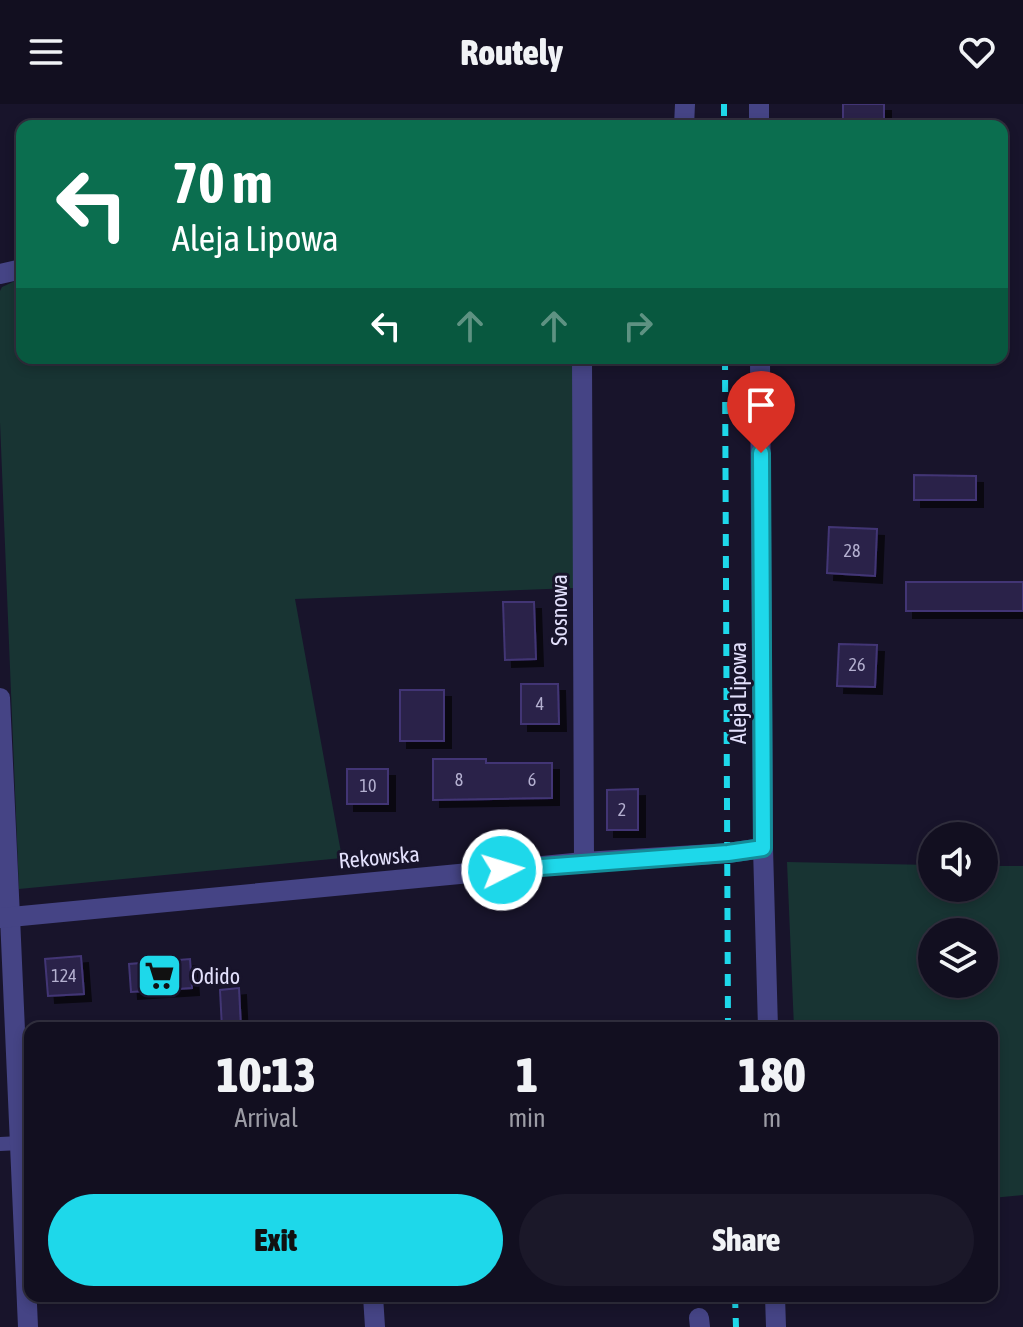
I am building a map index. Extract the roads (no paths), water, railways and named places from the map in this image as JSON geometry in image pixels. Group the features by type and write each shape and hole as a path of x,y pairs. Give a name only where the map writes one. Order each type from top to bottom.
{"street":[{"name":"Sosnowa","path":"582,364 584,862"},
{"name":"Aleja Lipowa","path":"760,364 763,848 768,1022"},
{"path":"0,698 10,1144 24,1286"},
{"name":"Rekowska","path":"5,917 763,848"},
{"path":"26,1302 28,1327"},
{"path":"373,1302 375,1327"},
{"path":"775,1302 776,1327"}],"railway":[{"path":"724,104 724,120"},
{"path":"725,364 728,1022"},
{"path":"735,1302 736,1327"}],"place":[{"name":"Odido","path":"160,976"}]}
